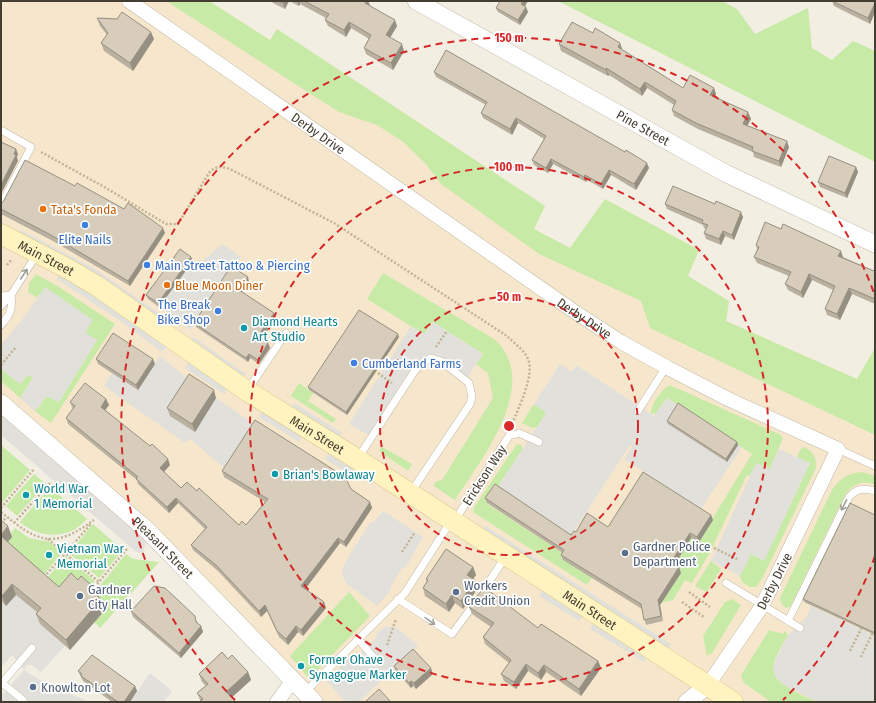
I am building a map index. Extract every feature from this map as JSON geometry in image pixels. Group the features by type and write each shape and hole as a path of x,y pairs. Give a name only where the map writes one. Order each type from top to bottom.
{"main road":[{"name":"Main Street","path":"1,234 38,252 97,286 247,391 358,459 733,702"}],"street":[{"name":"Derby Drive","path":"129,1 569,308 621,342 730,400 838,449 762,606 708,685"},
{"name":"Pine Street","path":"416,1 725,173 875,244"},
{"name":"Pleasant Street","path":"1,403 148,531 304,692"},
{"path":"687,702 708,685"},
{"path":"277,702 304,692"}],"lane":[{"path":"1,130 31,147 1,205"},
{"path":"1,306 11,295 38,252"},
{"path":"1,296 11,295"},
{"path":"1,326 10,313 12,303 11,295"},
{"path":"247,391 286,333"},
{"path":"358,459 414,372 423,362 436,358 462,376 469,383 472,397 470,404 410,494"},
{"path":"638,411 666,367"},
{"name":"Erickson Way","path":"304,692 398,599 410,585 507,439 513,434 519,433 539,442"},
{"path":"838,449 875,466"},
{"path":"788,621 849,497 853,492 859,490 865,489 875,492"},
{"path":"398,599 452,634 506,556"},
{"path":"726,583 800,628"},
{"path":"358,639 374,658"},
{"path":"23,700 2,684 32,648"}],"path":[{"path":"31,147 106,188 166,224 178,224 212,169 223,167 230,169 334,223 507,336 519,348 528,359 530,377 513,423 513,434"},
{"path":"7,265 12,259"},
{"path":"428,360 447,331"},
{"path":"1,365 16,348"},
{"path":"378,373 403,390"},
{"path":"1,508 34,469"},
{"path":"14,523 50,483"},
{"path":"1,512 30,534 48,539 60,538 75,533 94,520 42,580"},
{"path":"1,523 7,517"},
{"path":"402,552 415,532"},
{"path":"48,539 99,582"},
{"path":"714,548 737,559"},
{"path":"90,592 127,550"},
{"path":"688,592 710,607"},
{"path":"682,602 704,617"},
{"path":"387,645 396,619"},
{"path":"850,651 862,627"},
{"path":"861,657 873,632"}],"shaded area":[{"path":"1,1 209,1 270,40 277,29 545,206 534,229 570,248 605,199 699,250 688,276 729,301 726,321 857,379 875,348 875,702 314,702 205,589 1,419"},
{"path":"21,230 95,269 163,316 155,328 172,340 162,352 122,322 57,279 63,266 16,242"},
{"path":"223,244 241,257 191,330 159,307 193,261 200,263"},
{"path":"45,287 93,320 86,331 87,334 97,340 59,402 47,396 35,411 20,398 33,378 28,375 20,384 1,369 1,345 25,316"},
{"path":"433,322 483,354 466,380 441,361 423,362 372,437 349,424 411,326 424,334"},
{"path":"193,337 246,374 239,386 232,381 224,394 185,368 194,355 185,349"},
{"path":"160,356 192,382 195,432 216,398 257,426 228,471 190,439 185,443 104,386 112,373 138,390"},
{"path":"560,364 572,372 576,365 654,416 667,398 742,447 701,509 624,459 632,447 630,445 561,551 487,503 546,413 534,404"},
{"path":"1,403 148,531 143,554 135,551 1,435"},
{"path":"294,403 342,433 334,445 307,428 299,442 259,417 267,404 286,415"},
{"path":"334,445 362,463 354,477 325,459"},
{"path":"779,449 810,463 764,561 751,554 740,576 711,561 756,463 770,469"},
{"path":"383,511 423,537 406,567 402,568 390,588 391,590 376,607 376,605 347,584 343,577 342,571 346,561 368,526 371,522 374,522"},
{"path":"485,526 671,644 663,656 653,649 644,662 590,629 599,615 588,608 579,621 539,596 548,582 478,537"},
{"path":"43,591 40,624 65,646 41,672 31,665 27,665 24,670 12,655 1,667 1,601 6,606 16,594"},
{"path":"811,606 875,636 875,702 818,702 786,686 776,678 773,668 775,661 788,635 806,618"},
{"path":"386,626 397,628 418,646 359,702 346,702 326,681 352,655 357,656 375,639 377,633"},
{"name":"Knowlton Lot","path":"24,670 45,683 90,702 1,702 1,696"},
{"name":"Knowlton Lot","path":"150,673 172,691 164,702 130,702"}],"green space":[{"path":"166,1 209,1 270,40 277,29 545,206 534,229 570,248 605,199 699,250 688,276 729,301 726,321 857,379 875,348 875,435 650,328 641,301 539,254 441,184 426,164 402,141 377,125 339,112"},
{"path":"558,1 722,1 737,9 755,34 808,8 812,48 832,60 853,41 875,51 875,162"},
{"path":"383,273 494,339 507,357 512,377 510,398 503,421 492,443 455,500 434,486 435,482 442,480 493,398 488,373 476,364 483,354 433,322 424,334 367,299"},
{"path":"36,274 59,287 115,324 51,423 35,411 47,396 59,402 97,340 87,334 86,330 88,328 45,287 39,296 36,297 28,292 29,283"},
{"path":"1,369 20,384 28,375 32,375 33,378 20,398 1,381"},
{"path":"299,383 313,393 308,401 336,419 333,423 291,396"},
{"path":"670,385 781,435 783,438 770,469 756,463 750,476 747,475 709,554 692,583 685,580 673,600 661,603 673,567 691,538 698,542 752,454 667,398 656,413 651,414 652,407 657,398"},
{"path":"534,404 547,413 537,427 532,428 522,423"},
{"path":"517,444 521,445 523,449 487,504 566,555 592,578 587,585 473,512 475,506"},
{"path":"1,445 30,470 1,504"},
{"path":"382,447 412,464 408,471 379,451"},
{"path":"804,447 810,450 814,455 816,468 762,579 756,587 750,587 742,582 740,576 751,554 764,560 810,463 797,457 800,450"},
{"path":"863,472 875,476 875,485 867,482 859,483 846,493 790,607 786,608 781,603 780,598 832,490 838,482 845,477"},
{"path":"34,474 46,484 17,516 6,506"},
{"path":"50,487 87,519 80,526 72,531 54,535 36,532 20,522"},
{"path":"93,524 123,550 99,578 69,553"},
{"path":"15,528 29,538 50,542 62,553 28,593 4,546"},
{"path":"126,554 133,559 159,562 100,628 94,622 93,594"},
{"path":"65,556 95,581 87,589 62,597 44,582"},
{"path":"711,561 721,569 707,592 695,586"},
{"path":"349,592 370,616 309,679 290,656"},
{"path":"732,599 741,605 712,653 707,656 703,636 725,602"},
{"path":"769,630 783,634 785,631 788,635 774,662 775,673 778,679 790,689 818,702 771,702 744,683 741,676"}],"building":[{"path":"304,1 366,1 365,3 395,20 386,35 402,44 391,63 364,48 371,35 349,22 344,30 325,20 329,14"},
{"path":"500,1 523,1 521,4 526,7 518,20 496,8"},
{"path":"832,1 875,1 875,3 868,18"},
{"path":"122,12 151,32 130,63 101,43 108,33 97,18 117,19"},
{"path":"572,22 593,33 595,28 620,43 618,47 683,88 690,75 714,88 710,95 748,112 743,124 787,141 779,161 752,151 753,147 696,123 672,110 676,101 645,82 640,89 606,68 606,70 559,44"},
{"path":"446,50 647,163 634,184 609,170 601,184 585,175 584,177 551,159 546,168 532,160 546,136 516,118 510,129 481,113 487,102 434,72"},
{"path":"1,142 16,149 14,154 16,155 1,185"},
{"path":"829,156 856,167 845,193 818,182"},
{"path":"25,160 75,186 77,183 124,209 128,203 163,228 128,281 51,235 1,209 1,203 3,202"},
{"path":"673,186 715,204 716,201 741,212 732,235 723,231 719,239 704,233 708,225 702,223 703,220 665,204"},
{"path":"765,222 781,229 783,224 841,251 838,256 874,271 875,270 875,299 849,288 837,314 825,309 835,286 809,274 801,292 785,284 791,272 754,257 759,247 756,245"},
{"name":"Blue Moon Diner","path":"180,249 191,257 158,303 146,295"},
{"path":"231,266 248,277 239,290 274,313 258,336 268,343 258,360 249,354 246,358 194,323"},
{"name":"Cumberland Farms","path":"359,310 398,334 346,412 308,387"},
{"path":"113,333 153,359 136,385 96,359"},
{"path":"189,374 214,390 192,424 167,408"},
{"path":"85,383 106,399 101,407 150,446 152,444 168,459 160,468 181,488 187,482 197,491 199,488 239,525 242,521 246,525 268,499 222,471 255,420 345,477 351,489 370,502 344,542 338,538 301,586 324,602 301,630 296,626 286,639 277,631 265,605 259,611 216,565 191,545 207,527 176,498 167,507 136,479 138,477 66,418 75,406 70,402"},
{"path":"678,403 737,442 726,459 667,421"},
{"name":"Gardner Police Department","path":"643,472 711,515 697,537 690,533 671,562 679,567 658,600 661,616 644,620 641,604 561,555 564,550 485,498 495,484 571,535 574,531 576,532 587,513 608,527"},
{"path":"850,503 875,515 875,633 803,599"},
{"path":"1,520 8,526 1,535"},
{"name":"Gardner City Hall","path":"1,536 59,587 71,573 78,580 81,576 97,590 94,593 101,599 66,640 36,614 41,608 12,584 2,596"},
{"path":"446,549 473,567 467,575 475,580 461,601 452,595 446,604 423,588 428,580 426,579"},
{"path":"154,586 165,588 195,616 196,622 201,626 179,653 131,611"},
{"path":"484,587 538,628 541,624 598,661 579,689 544,665 538,673 526,664 514,682 501,674 511,660 483,637 494,623 469,607"},
{"path":"413,649 431,668 414,683 411,681 409,683 394,666"},
{"path":"222,652 228,659 232,655 248,672 226,692 236,702 201,702 200,701 203,699 197,693 208,684 199,674"},
{"path":"92,655 135,686 124,702 118,702 81,676 82,674 78,671"},
{"path":"379,689 391,702 365,702"}],"place":[{"name":"Tata's Fonda","path":"43,209"},
{"name":"Elite Nails","path":"85,225"},
{"name":"Main Street Tattoo & Piercing","path":"147,265"},
{"name":"Blue Moon Diner","path":"167,285"},
{"name":"The Break Bike Shop","path":"218,311"},
{"name":"Diamond Hearts Art Studio","path":"244,328"},
{"name":"Cumberland Farms","path":"354,363"},
{"name":"Brian's Bowlaway","path":"275,474"},
{"name":"World War 1 Memorial","path":"26,495"},
{"name":"Gardner Police Department","path":"625,553"},
{"name":"Vietnam War Memorial","path":"49,555"},
{"name":"Workers Credit Union","path":"456,592"},
{"name":"Gardner City Hall","path":"80,596"},
{"name":"Former Ohave Synagogue Marker","path":"301,666"},
{"name":"Knowlton Lot","path":"33,687"}]}
